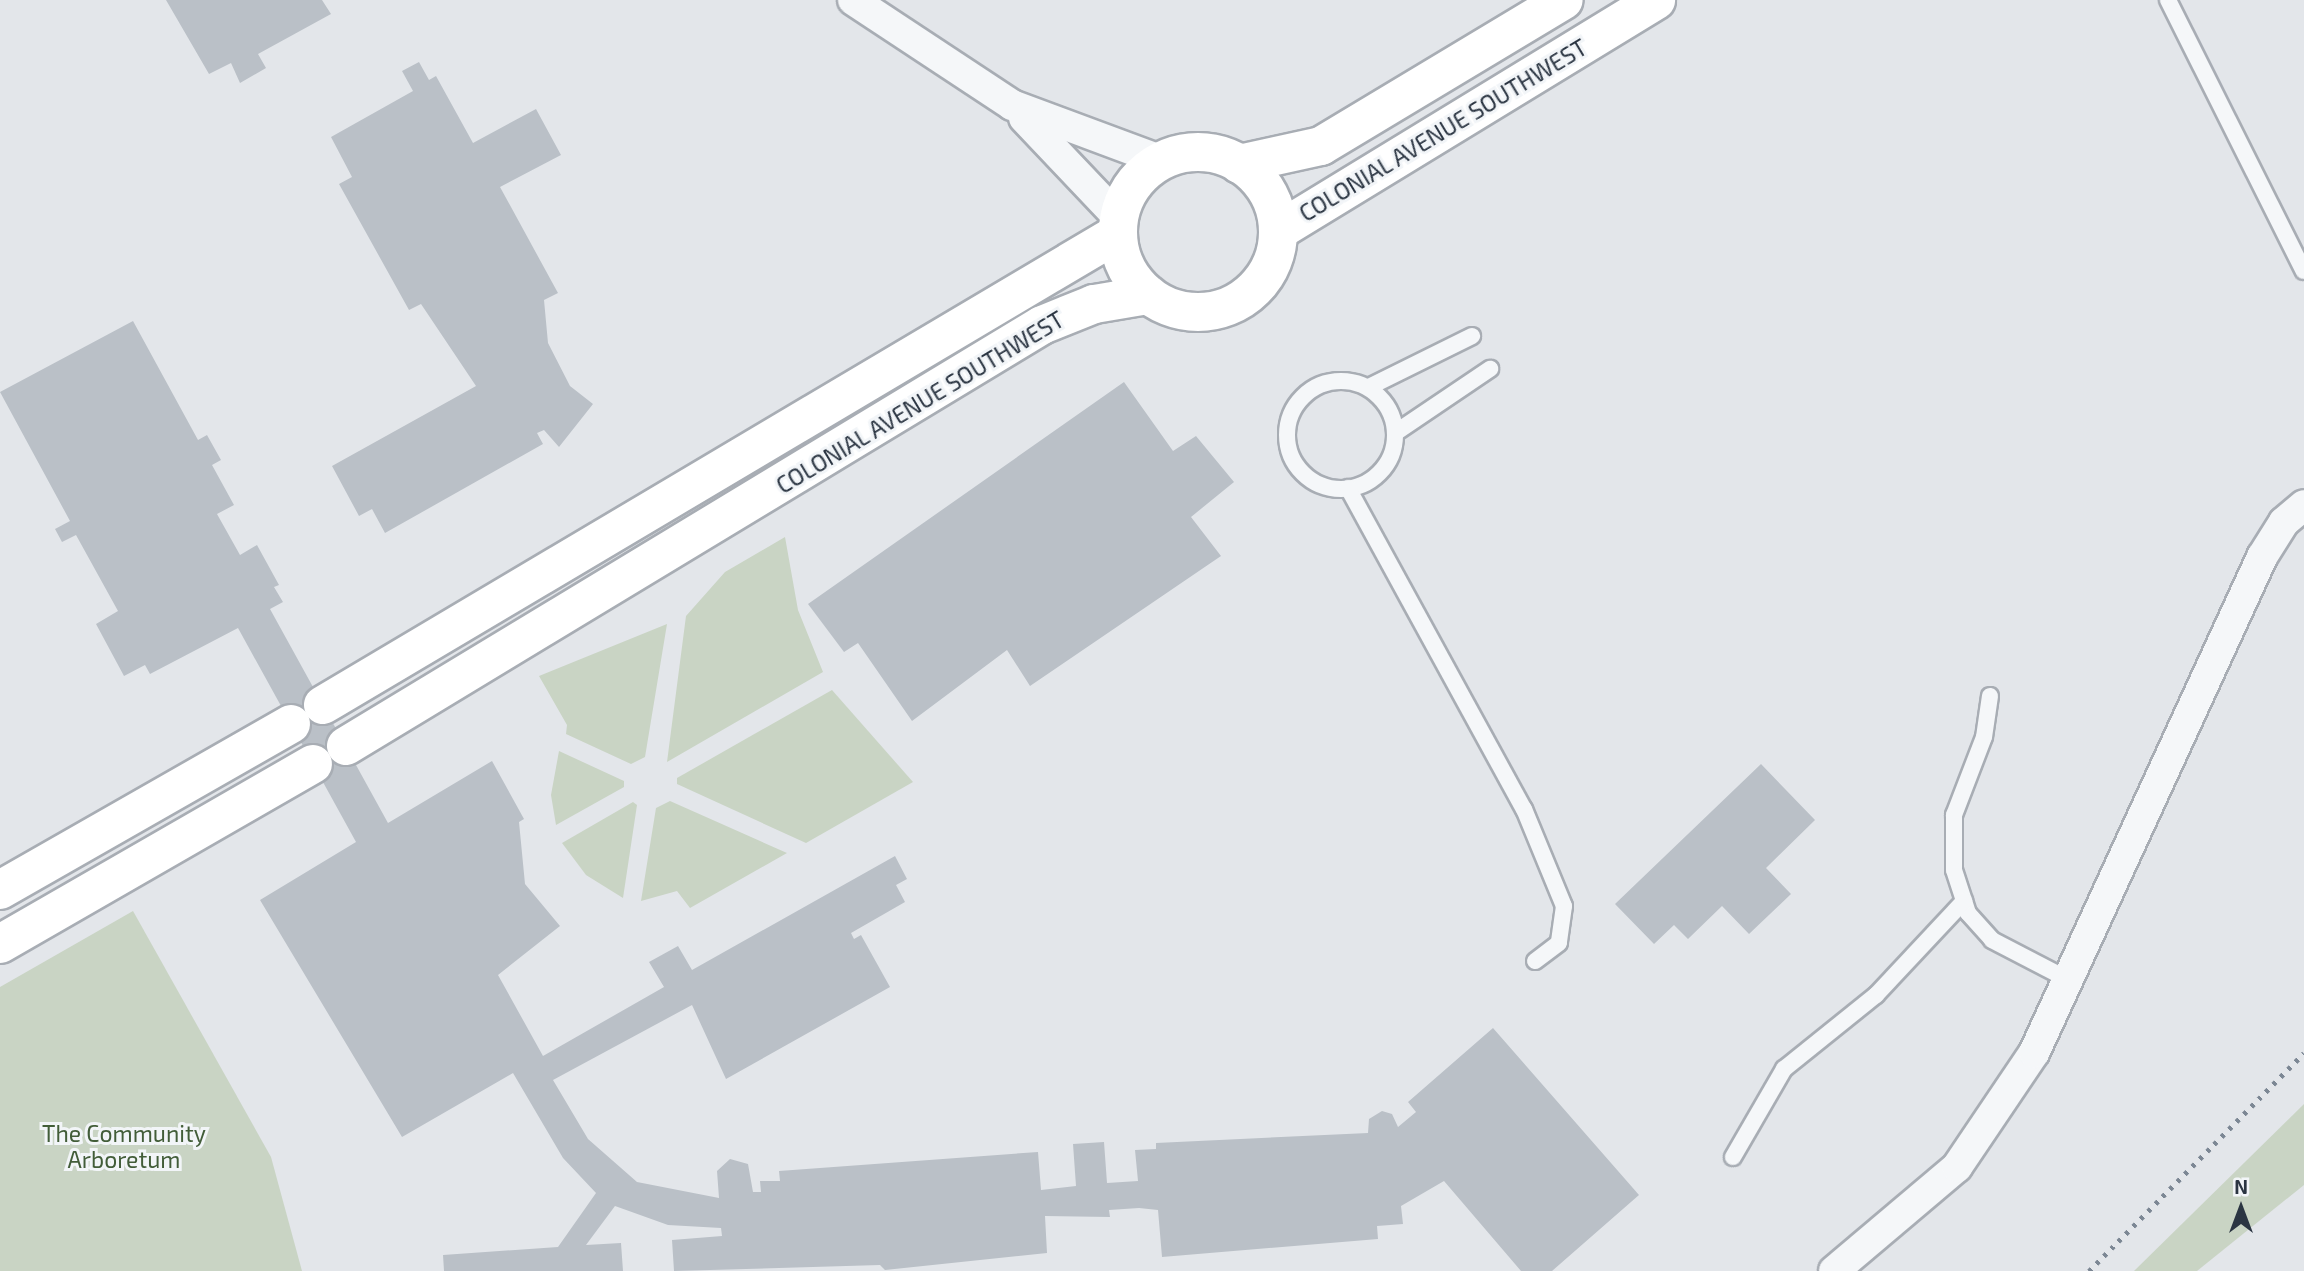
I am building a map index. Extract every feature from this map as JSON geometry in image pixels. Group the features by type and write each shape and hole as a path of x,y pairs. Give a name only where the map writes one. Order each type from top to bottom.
{"main road":[{"name":"COLONIAL AVENUE SOUTHWEST","path":"324,705 1118,226 1131,186 1160,160 1197,151 1239,163 1321,146 1564,0"},
{"name":"COLONIAL AVENUE SOUTHWEST","path":"346,746 1042,325 1094,304 1148,295 1177,310 1204,313 1231,306 1270,268 1278,231 1656,0"},
{"path":"1239,163 1267,190 1278,231"},
{"path":"1118,226 1121,260 1148,295"},
{"path":"0,890 291,724"},
{"path":"0,944 313,764"}],"street":[{"path":"853,0 1012,105 1160,160"},
{"path":"1012,105 1118,226"},
{"path":"1834,1271 1957,1167 2034,1053 2262,557 2284,522 2304,505"}],"lane":[{"path":"2168,0 2304,271"},
{"path":"1369,387 1472,336"},
{"path":"1395,433 1489,369"},
{"path":"1342,379 1369,387 1388,407 1395,433 1391,459 1374,479 1349,488 1315,484 1291,463 1285,436 1291,409 1313,387 1342,379"},
{"path":"1349,488 1524,809 1564,906 1559,943 1535,961"},
{"path":"1990,696 1984,737 1954,815 1955,870 1964,901 1992,940 2067,979"},
{"path":"1733,1157 1784,1069 1876,995 1964,901"}],"green space":[{"path":"785,537 798,610 823,672 667,762 686,616 725,572"},
{"path":"667,624 645,757 631,764 566,734 567,725 539,676"},
{"path":"832,690 913,782 806,843 677,784 677,778"},
{"path":"559,751 624,781 624,787 556,825 551,795"},
{"path":"670,801 787,853 690,908 677,891 641,901 656,808"},
{"path":"633,802 637,805 623,898 586,875 562,843"},
{"name":"The Community Arboretum","path":"133,911 271,1157 302,1271 0,1271 0,987"},
{"path":"2304,1104 2304,1185 2197,1271 2134,1271"}],"building":[{"path":"166,0 322,0 331,14 258,54 266,68 240,83 231,63 209,74"},
{"path":"419,62 429,80 436,76 473,143 536,109 561,155 500,187 558,293 544,300 548,343 570,386 593,404 559,447 544,430 537,433 543,444 385,533 372,509 359,516 332,466 476,386 421,304 409,310 339,184 352,177 331,137 413,91 402,71"},
{"path":"133,321 198,440 207,435 221,460 212,465 234,505 217,514 240,555 257,545 279,585 274,587 283,602 270,609 388,823 492,761 524,819 519,822 525,884 560,926 498,975 543,1056 664,987 649,962 678,946 692,970 895,856 907,879 896,885 905,902 851,933 854,939 861,935 890,987 726,1079 692,1005 553,1080 588,1139 637,1182 719,1198 717,1171 730,1159 748,1164 753,1192 761,1192 760,1181 780,1181 779,1171 1038,1152 1041,1190 1076,1186 1073,1144 1104,1142 1107,1183 1138,1181 1135,1150 1156,1149 1156,1143 1368,1133 1369,1119 1382,1111 1392,1114 1398,1127 1416,1112 1408,1102 1493,1028 1639,1195 1552,1271 1521,1271 1444,1181 1401,1206 1403,1224 1377,1226 1378,1239 1162,1257 1158,1210 1139,1208 1109,1210 1110,1217 1045,1216 1047,1253 885,1270 880,1265 674,1271 672,1240 722,1236 721,1228 668,1225 615,1206 586,1245 621,1243 623,1271 444,1271 443,1255 558,1247 596,1193 563,1158 513,1073 402,1137 260,900 356,842 238,628 150,674 145,665 124,676 96,624 118,611 76,535 62,542 55,529 70,521 0,392"},
{"path":"1124,382 1173,451 1196,436 1234,482 1191,517 1221,556 1030,686 1007,650 912,721 858,643 844,652 808,604"},
{"path":"1761,764 1815,820 1766,868 1791,894 1749,934 1722,906 1688,939 1674,925 1654,944 1615,904"}],"railway":[{"path":"2089,1271 2304,1053"}]}
